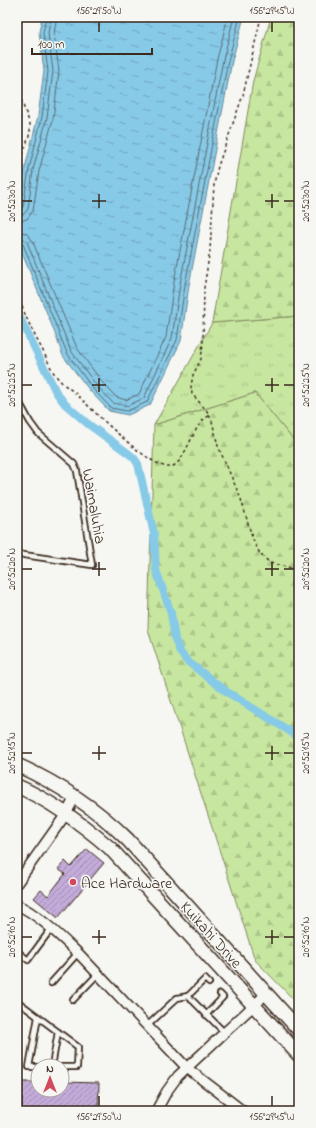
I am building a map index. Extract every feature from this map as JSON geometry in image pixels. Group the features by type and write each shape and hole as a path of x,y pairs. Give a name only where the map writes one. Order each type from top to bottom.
{"main road":[{"name":"Kuikahi Drive","path":"17,765 75,797 110,822 128,840 299,1030"},
{"name":"Kuikahi Drive","path":"17,786 50,803 94,834 130,868 299,1055"}],"street":[{"path":"17,882 66,814 75,797"},
{"path":"17,905 51,929 78,953 187,1068 243,1111"},
{"path":"156,1111 167,1091 178,1076 267,993"}],"lane":[{"name":"Waimaluhia","path":"17,398 30,422 38,433 74,464 77,471 92,565 17,554"},
{"path":"17,951 28,960 51,929"},
{"path":"51,983 78,953"},
{"path":"74,1000 98,974"},
{"path":"148,1026 177,998 188,996 200,988 205,979 209,983"},
{"path":"206,1014 215,1003 223,997 220,994"},
{"path":"188,996 224,1032"},
{"path":"17,1001 78,1047 77,1067 70,1067"},
{"path":"31,1058 38,1017"},
{"path":"53,1058 58,1032"}],"path":[{"path":"17,31 19,17"},
{"path":"261,17 243,95 218,166 214,185 210,250 204,288 203,343 201,359 191,386 192,394 207,411 212,421 218,446 241,499 252,537 260,554 270,563 299,570"},
{"path":"17,89 30,124 30,133 17,172"},
{"path":"17,289 28,322 57,378 104,422 134,447 162,466 170,467 176,465 181,459 201,422 209,416"}],"green space":[{"path":"271,17 299,17 299,316 212,323 253,81"},
{"path":"299,316 299,447 255,393 154,425 212,323"},
{"path":"255,393 299,447 299,1005 255,960 148,630 154,425"}],"water":[{"path":"42,17 244,17 232,61 189,285 181,341 150,405 128,415 109,411 90,391 63,356 17,241 17,220 25,168 38,116 44,71 39,32"}],"building":[{"name":"Ace Hardware","path":"87,849 104,863 58,918 34,898 41,890 48,896 65,874 58,869 65,861 71,867"},
{"path":"22,1082 30,1082 30,1098 70,1098 70,1082 99,1083 98,1111 22,1111"}],"waterway":[{"path":"17,115 19,132 17,145"},
{"path":"17,312 56,392 65,404 88,424 128,453 138,464 154,534 156,570 171,613 175,639 180,652 187,661 227,692 299,737"}],"place":[{"name":"Ace Hardware","path":"73,882"}]}
